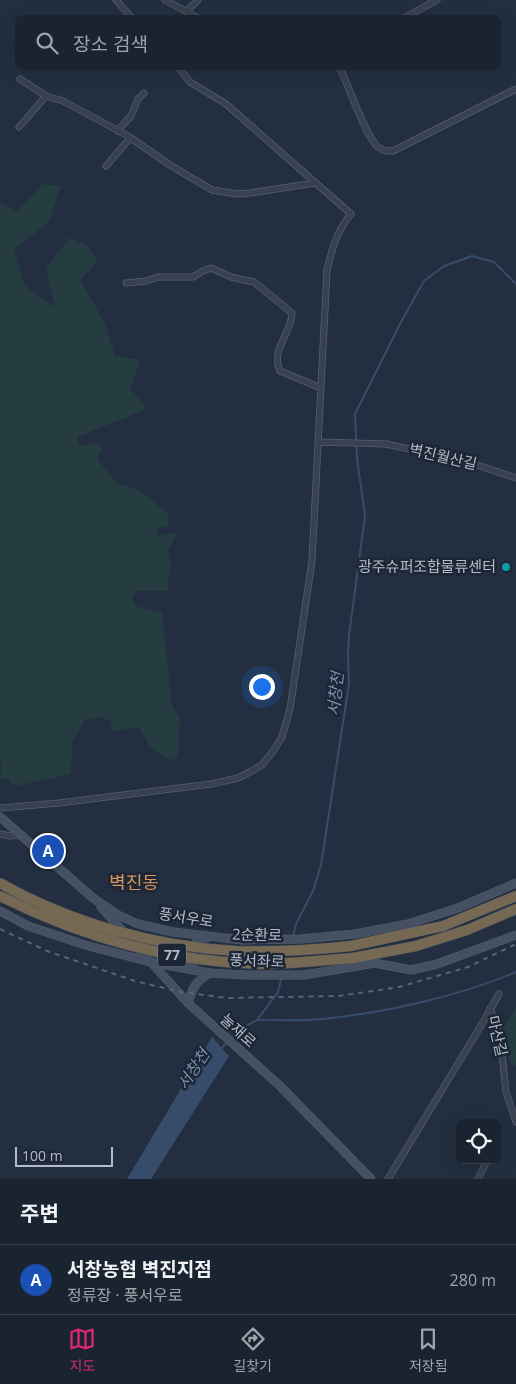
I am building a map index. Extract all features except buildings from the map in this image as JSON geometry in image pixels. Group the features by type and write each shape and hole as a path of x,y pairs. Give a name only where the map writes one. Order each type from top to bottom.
{"highway":[{"name":"2순환로","path":"0,883 29,898 86,921 139,936 207,948 263,951 351,946 443,926 516,896"},
{"name":"2순환로","path":"0,896 55,922 134,947 167,954 270,964 353,958 424,943 467,930 516,910"}],"street":[{"path":"116,0 129,15"},
{"path":"165,0 193,15"},
{"path":"187,11 198,0"},
{"path":"410,15 437,0"},
{"path":"0,808 59,803 212,784 245,775 262,765 282,737 290,709 312,561 320,442 327,270 335,240 352,214 226,104 190,82 181,70"},
{"path":"341,70 368,132 376,146 383,151 393,151 515,92"},
{"path":"20,79 46,96 63,101 130,138 212,190 250,194 315,183"},
{"path":"117,131 131,116 138,99 144,93"},
{"path":"19,126 46,96"},
{"path":"106,166 130,138"},
{"path":"126,284 158,277 194,277 211,268 231,278 254,282 292,313 292,319 282,338 276,364 280,371 321,388"},
{"name":"벽진월산길","path":"320,442 386,444 462,460 516,478"},
{"name":"풍서우로","path":"0,817 93,898 118,915 131,921 157,928 216,937 266,940 355,934 408,924 458,908 516,883"},
{"path":"0,834 20,835"},
{"name":"눌재로","path":"93,898 188,1003 240,1052 280,1086 371,1179"},
{"name":"풍서좌로","path":"0,911 28,926 85,945 150,962 210,973 244,975 290,976 344,970 375,964 412,970 437,964 516,935"},
{"path":"134,943 138,932 157,928"},
{"path":"196,970 187,961 190,950 200,939 216,937"},
{"path":"188,1003 198,980 210,973"},
{"path":"388,1179 499,994"},
{"name":"마산길","path":"490,1008 500,1036 506,1092 516,1122"},
{"path":"478,1179 485,1165"}],"green space":[{"path":"43,184 61,186 49,222 14,249 25,286 55,307 46,268 69,238 87,245 98,261 80,280 105,323 115,356 140,360 130,388 147,409 77,437 80,446 97,443 102,448 97,459 118,484 138,490 168,513 168,526 156,529 158,536 178,532 168,550 171,564 167,591 137,591 132,597 136,606 162,613 172,706 180,718 178,753 175,759 169,760 150,747 139,727 111,732 111,721 99,717 84,721 72,743 71,774 13,785 8,778 0,779 2,760 0,757 0,203 16,212"},
{"path":"516,1007 516,1066 510,1062 502,1030"}],"water":[{"path":"212,1037 229,1056 151,1179 127,1179"}],"waterway":[{"name":"서창천","path":"293,936 296,924 313,891 321,865 349,684 349,635 365,516 357,458 355,414 401,322 424,281 444,266 472,256 494,262 516,284"},
{"path":"257,1020 315,1020 396,1008 471,989 516,972"},
{"name":"서창천","path":"231,1038 239,1030 257,1020 278,992 282,976"},
{"name":"서창천","path":"221,1049 228,1041"}],"railway":[{"path":"0,929 47,951 135,981 181,992 227,998 339,996 399,987 468,967 516,944"}],"place":[{"name":"광주슈퍼조합물류센터","path":"506,567"},
{"name":"서창농협 벽진지점","path":"48,851"}],"district":[{"name":"벽진동","path":"134,883"}]}
